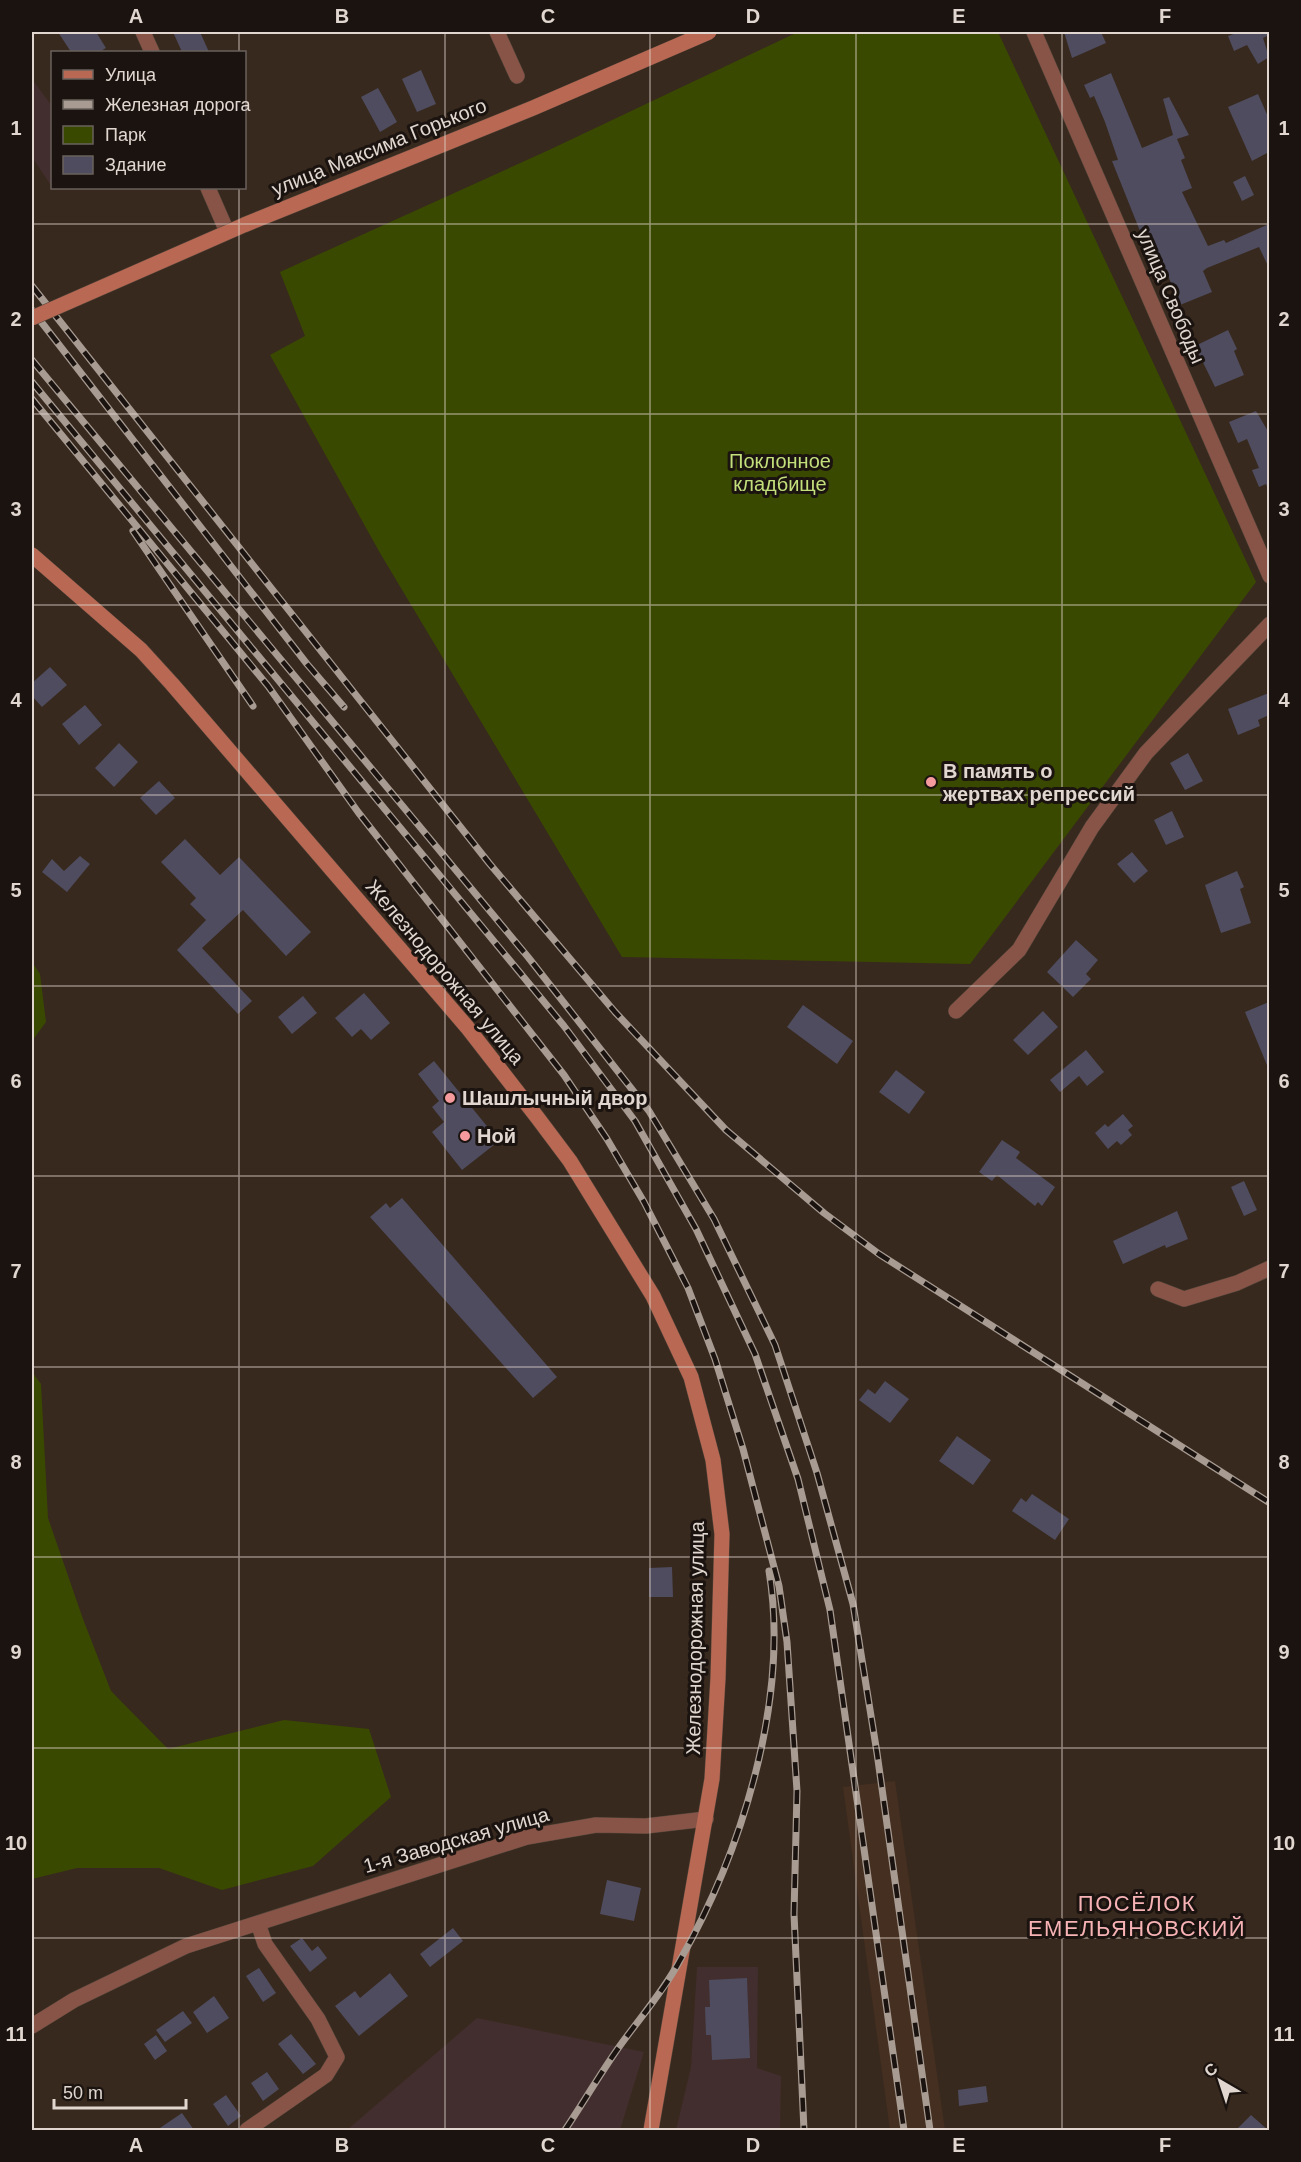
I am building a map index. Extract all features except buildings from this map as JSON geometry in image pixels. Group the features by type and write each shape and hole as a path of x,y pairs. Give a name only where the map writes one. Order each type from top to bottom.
{"street":[{"path":"143,32 152,51"},
{"path":"497,32 517,75"},
{"name":"улица Максима Горького","path":"32,318 255,220 533,108 709,32"},
{"name":"улица Свободы","path":"1034,32 1269,576"},
{"path":"208,189 225,227"},
{"name":"Железнодорожная улица","path":"32,555 156,667 467,1027 570,1161 653,1296 691,1377 713,1460 722,1534 718,1678 712,1779 651,2130"},
{"path":"956,1011 1019,950 1092,827 1146,753 1269,624"},
{"path":"1158,1289 1184,1299 1237,1282 1269,1268"},
{"name":"1-я Заводская улица","path":"32,2026 74,2000 186,1946 527,1837 596,1825 646,1826 706,1819"},
{"path":"248,2130 326,2075 337,2057 318,2019 265,1944 258,1923"}],"shaded area":[{"path":"32,79 51,105 51,186 32,157"},
{"path":"895,1781 945,2130 890,2130 843,1787"},
{"path":"697,1967 758,1967 757,2068 781,2076 780,2130 676,2130 691,2067"},
{"path":"477,2018 644,2052 620,2130 347,2130"}],"green space":[{"name":"Поклонное кладбище","path":"798,32 998,32 1256,582 970,964 622,957 380,553 270,355 305,336 280,272 549,150"},
{"path":"32,962 40,974 46,1022 32,1041"},
{"path":"32,1372 41,1384 48,1518 111,1691 168,1749 284,1720 369,1729 391,1797 313,1866 222,1890 159,1868 77,1868 32,1879"}],"railway":[{"path":"32,286 489,863 615,1012 726,1130 824,1213 879,1254 1270,1503"},
{"path":"32,310 307,664 344,707"},
{"path":"32,360 528,957 649,1111 714,1219 775,1345 817,1473 853,1604 877,1753 930,2130"},
{"path":"32,382 564,1026 635,1121 696,1229 755,1354 798,1479 830,1610 904,2130"},
{"path":"32,399 268,686 358,812 564,1075 607,1139 644,1202 688,1288 715,1359 743,1449 779,1586 787,1642 797,1791 794,1914 804,2130"},
{"path":"133,531 253,706"},
{"path":"565,2130 612,2057 673,1973 702,1919 741,1823 756,1773 773,1670 774,1620 769,1571"}],"place":[{"name":"В память о жертвах репрессий","path":"931,782"},
{"name":"Шашлычный двор","path":"450,1098"},
{"name":"Ной","path":"465,1136"}],"district":[{"name":"ПОСЁЛОК ЕМЕЛЬЯНОВСКИЙ","path":"1137,1916"}]}
